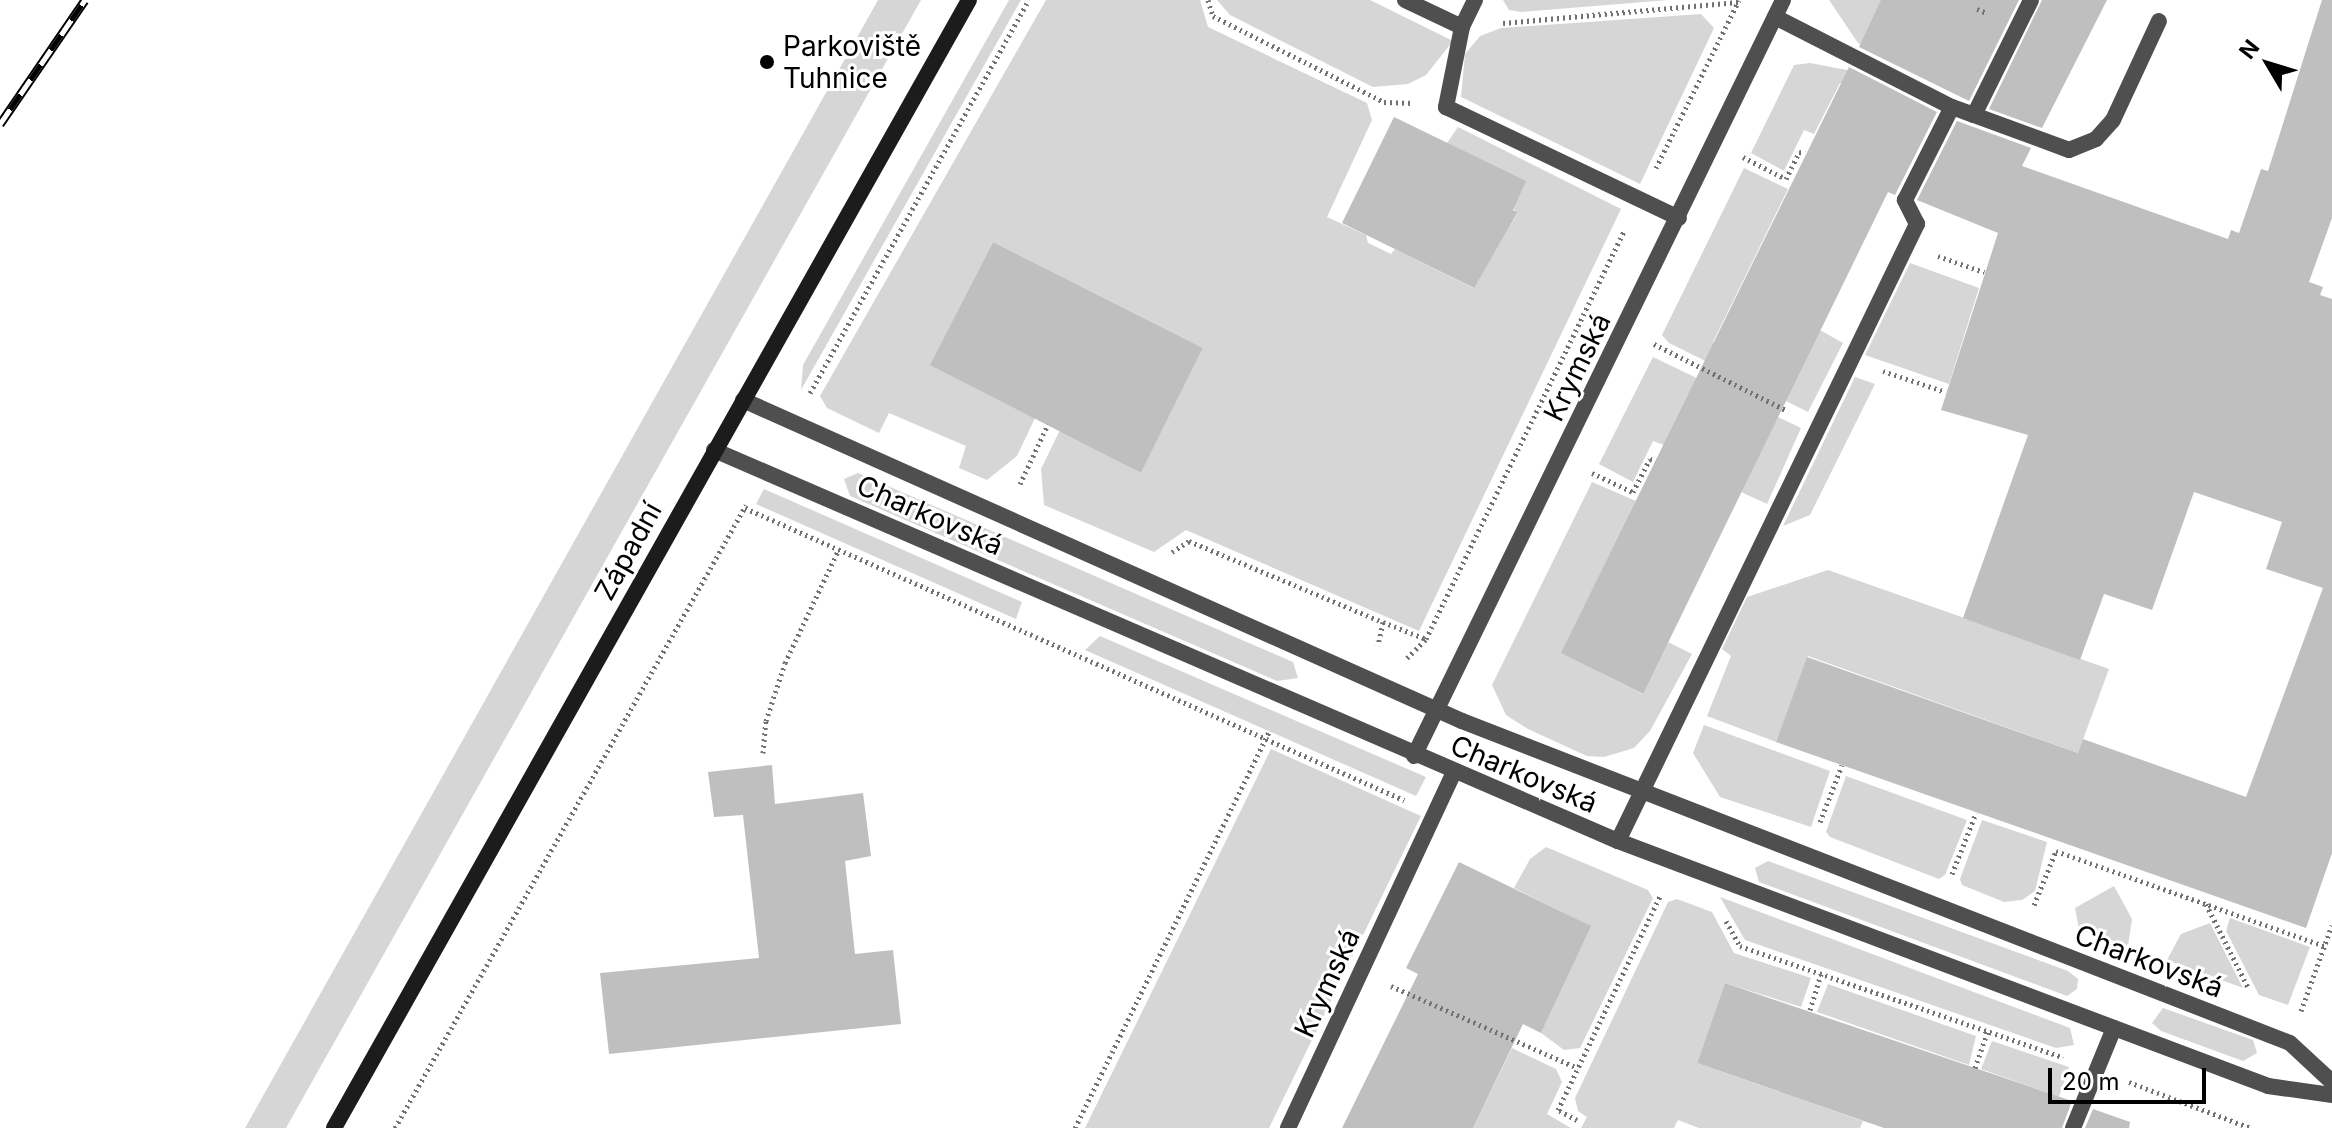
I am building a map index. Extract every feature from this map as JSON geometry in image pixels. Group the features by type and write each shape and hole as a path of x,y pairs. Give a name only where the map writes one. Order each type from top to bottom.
{"street":[{"name":"Západní","path":"334,1128 969,0"},
{"path":"1405,0 1462,27"},
{"path":"1475,0 1462,27 1447,104 1679,218"},
{"name":"Krymská","path":"1414,756 1783,0"},
{"path":"1974,115 2031,0"},
{"path":"1775,17 1952,107 2069,150 2096,139 2113,120 2159,21"},
{"path":"1618,841 1638,793 1907,246 1917,224 1905,200 1952,107"},
{"name":"Charkovská","path":"743,400 1436,709 1638,793 2290,1043 2332,1082"},
{"name":"Charkovská","path":"714,450 1414,756 1618,841 2268,1086 2332,1095"},
{"name":"Krymská","path":"1288,1128 1454,772"},
{"path":"2073,1128 2099,1071 2114,1028"}],"path":[{"path":"815,404 810,387 1029,0"},
{"path":"1208,0 1213,16 1384,102 1447,104"},
{"path":"1462,27 1738,1"},
{"path":"1393,658 1413,656 1426,639 1738,1"},
{"path":"1739,155 1786,179 1799,152 1805,153"},
{"path":"1907,246 1984,272"},
{"path":"1624,330 1819,426"},
{"path":"1852,361 1946,392"},
{"path":"1013,499 1048,424"},
{"path":"1584,469 1633,492 1650,459 1656,461"},
{"path":"395,1128 765,471"},
{"path":"745,508 1435,814"},
{"path":"1165,556 1189,541 1426,639"},
{"path":"763,753 766,721 785,663 839,549"},
{"path":"1376,655 1383,622"},
{"path":"1075,1128 1286,699"},
{"path":"1815,838 1842,765"},
{"path":"1947,886 1976,813"},
{"path":"2030,916 2056,851 2325,946"},
{"path":"1577,1120 1558,1110 1665,886"},
{"path":"2206,904 2253,999 2238,993"},
{"path":"1718,907 1740,946 1988,1031 2251,1128"},
{"path":"1361,973 1578,1068"},
{"path":"1810,1010 1821,974"},
{"path":"2288,1011 2300,1015"},
{"path":"1975,1068 1988,1031"}],"shaded area":[{"path":"878,0 921,0 286,1128 245,1128"},
{"path":"1009,0 1021,0 801,390 803,365"},
{"path":"1046,0 1200,0 1208,27 1367,103 1372,120 1327,217 1366,235 1368,243 1391,254 1395,249 1473,288 1518,213 1447,143 1458,127 1621,209 1419,631 1186,530 1154,552 1044,505 1041,469 1060,430 1141,473 1203,348 993,242 931,364 1035,418 1017,456 987,480 959,468 966,446 889,413 879,433 827,408 820,396"},
{"path":"1217,0 1370,0 1453,41 1426,75 1408,84 1373,87 1230,15"},
{"path":"1503,0 1668,0 1521,12 1509,10"},
{"path":"1829,0 1881,0 1940,86 1858,43"},
{"path":"1701,14 1714,28 1640,184 1461,97 1465,54 1480,36 1501,28"},
{"path":"1810,63 1847,70 1919,105 1921,123 1840,83 1814,134 1804,130 1784,171 1751,153 1794,65"},
{"path":"1744,168 1788,189 1713,342 1794,383 1820,330 1843,343 1808,412 1669,343 1662,335"},
{"path":"1910,263 1979,288 1949,384 1865,355"},
{"path":"1653,357 1801,428 1767,504 1741,492 1688,395 1664,445 1653,441 1633,482 1599,464"},
{"path":"1855,377 1875,384 1810,515 1783,526"},
{"path":"858,473 1293,662 1298,678 1277,681 850,496 844,479"},
{"path":"1592,482 1636,501 1562,653 1642,694 1668,642 1692,654 1650,731 1634,748 1604,757 1587,756 1528,729 1506,715 1492,685"},
{"path":"764,489 1022,602 1016,619 756,504"},
{"path":"1828,570 2109,669 2078,753 1808,656 1776,742 1707,716 1731,656 1722,649 1747,597"},
{"path":"1100,636 1426,777 1416,796 1085,650"},
{"path":"1704,725 1830,771 1811,827 1720,797 1693,753"},
{"path":"1271,749 1421,816 1269,1128 1085,1128"},
{"path":"1846,776 1967,820 1945,875 1939,879 1830,837 1826,832"},
{"path":"1982,820 2047,842 2035,891 2022,900 2004,902 1962,885 1960,879"},
{"path":"1546,847 1648,890 1653,898 1580,1048 1564,1050 1541,1033 1590,926 1514,888 1530,859"},
{"path":"1768,861 2068,971 2078,979 2077,989 2067,996 1759,882 1755,868"},
{"path":"2114,886 2132,919 2128,946 2079,929 2075,908"},
{"path":"1720,897 2070,1028 2074,1045 2056,1048 1745,940"},
{"path":"1677,899 1712,912 1734,953 1811,978 1801,1007 1725,983 1697,1063 1863,1121 1860,1128 1699,1128 1678,1120 1674,1128 1581,1128 1587,1117 1578,1111 1575,1098 1668,902"},
{"path":"2230,918 2310,947 2288,1005 2259,995 2226,931"},
{"path":"2210,923 2243,988 2167,960 2181,934"},
{"path":"1828,984 1976,1036 1969,1065 1817,1012"},
{"path":"2163,1008 2253,1040 2257,1053 2243,1061 2161,1031 2152,1023"},
{"path":"1992,1041 2069,1067 2059,1097 1981,1069"},
{"path":"1512,1048 1556,1069 1562,1082 1547,1114 1571,1128 1473,1128"}],"building":[{"path":"1881,0 2019,0 1969,101 1859,47"},
{"path":"2042,0 2107,0 2042,128 1989,109"},
{"path":"2322,0 2332,0 2332,218 2309,282 2323,287 2320,295 2332,299 2332,853 2306,928 1776,742 1807,657 2078,753 2083,739 2246,797 2323,588 2266,569 2282,522 2194,492 2152,610 2104,594 2080,660 1963,618 2028,435 1941,410 1998,233 1917,200 1957,121 2031,148 2022,166 2228,239 2231,230 2239,233 2261,169 2268,171"},
{"path":"1849,67 1937,112 1895,195 1888,192 1643,694 1561,653"},
{"path":"1394,117 1526,181 1513,210 1518,212 1474,288 1342,223"},
{"path":"993,242 1203,348 1141,473 930,365"},
{"path":"772,765 775,804 863,793 871,856 845,861 855,954 893,950 901,1024 609,1054 600,973 759,958 743,815 714,817 708,772"},
{"path":"1459,862 1591,926 1541,1033 1523,1024 1473,1128 1342,1128 1418,974 1406,968"},
{"path":"1725,983 2072,1101 2062,1128 1884,1128 1697,1063"},
{"path":"2093,1109 2130,1122 2129,1128 2085,1128"}],"railway":[{"path":"0,124 85,0"}],"place":[{"name":"Parkoviště Tuhnice","path":"767,62"}]}
